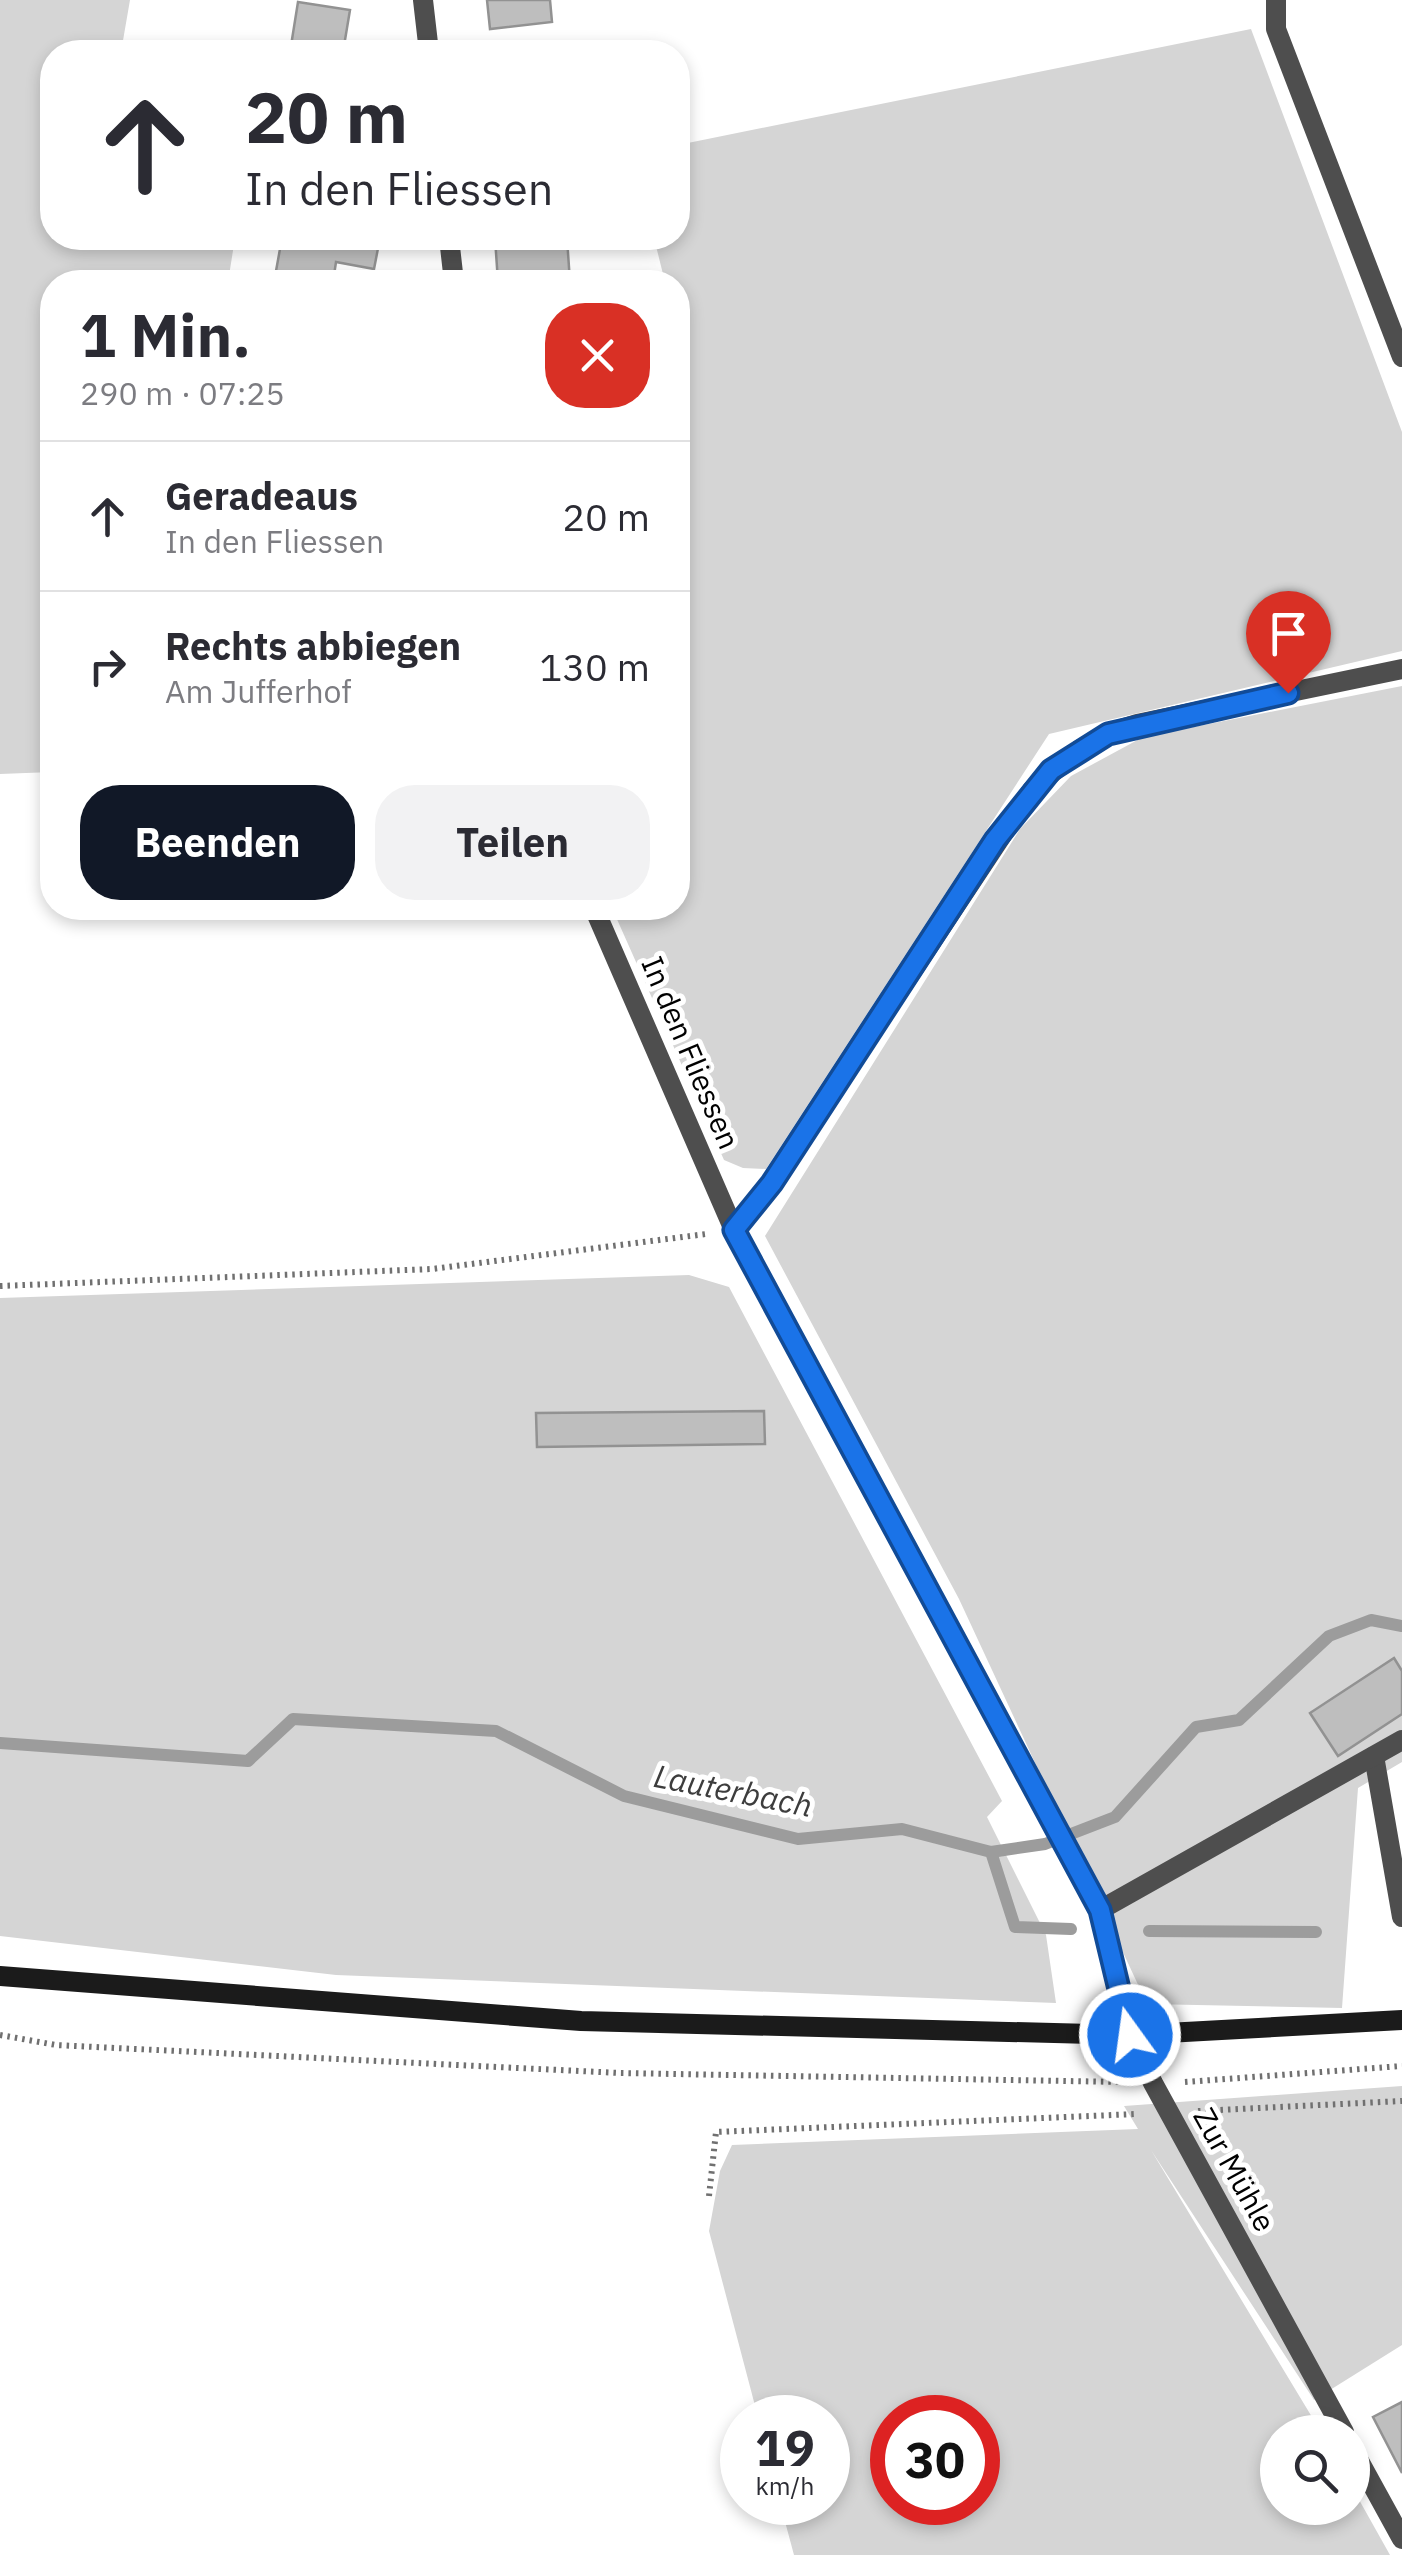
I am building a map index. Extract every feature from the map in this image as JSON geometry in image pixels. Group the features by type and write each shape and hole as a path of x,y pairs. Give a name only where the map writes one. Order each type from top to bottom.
{"main road":[{"path":"0,1976 582,2022 1130,2035 1402,2020"}],"street":[{"path":"423,0 427,40"},
{"path":"1276,0 1276,29 1402,357"},
{"path":"734,1230 772,1183 995,840 1051,770 1108,734 1138,724 1402,670"},
{"name":"In den Fliessen","path":"599,920 734,1230 1100,1910"},
{"path":"1100,1910 1402,1740"},
{"path":"1374,1756 1402,1917"},
{"name":"Zur Mühle","path":"1100,1910 1130,2035 1335,2415"},
{"path":"1370,2481 1402,2539"}],"path":[{"path":"0,1286 432,1269 734,1230"},
{"path":"0,2036 56,2044 619,2073 1153,2083 1402,2066"},
{"path":"709,2196 716,2132 1402,2101"}],"shaded area":[{"path":"0,0 130,0 123,40 40,40 40,250 233,250 230,270 40,270 40,772 0,774"},
{"path":"1251,29 1402,432 1402,651 1049,734 766,1169 743,1168 724,1160 617,920 690,920 690,270 662,270 657,250 690,250 690,143"},
{"path":"1402,686 1402,1762 1358,1788 1342,2008 1147,2004 959,1599 765,1236 1020,829 1071,776 1143,737"},
{"path":"689,1275 729,1287 1002,1801 987,1817 1046,1935 1056,2003 336,1975 0,1936 0,1298"},
{"path":"1402,2086 1402,2345 1314,2400 1151,2150 1311,2415 1260,2415 1260,2525 1370,2525 1370,2519 1390,2555 794,2555 786,2525 850,2525 850,2395 752,2395 709,2231 720,2171 732,2145 1138,2129 1124,2106"}],"building":[{"path":"487,0 550,0 552,22 490,29"},
{"path":"298,2 350,10 345,40 292,40"},
{"path":"280,250 378,250 374,269 336,262 335,270 276,270"},
{"path":"496,250 568,250 569,270 497,270"},
{"path":"764,1411 765,1444 537,1447 536,1413"},
{"path":"1394,1658 1402,1671 1402,1714 1338,1756 1310,1713"},
{"path":"1402,2402 1402,2473 1373,2417"}],"waterway":[{"name":"Lauterbach","path":"0,1743 248,1761 293,1719 496,1731 624,1796 798,1839 902,1829 991,1852 1045,1844 1115,1817 1196,1727 1239,1720 1329,1636 1371,1620 1402,1626"},
{"path":"991,1852 1015,1927 1071,1929"},
{"path":"1149,1931 1316,1932"}],"route":[{"path":"1130,2035 1100,1910 734,1230 772,1183 995,840 1051,770 1108,734 1138,724 1288,693"}]}
